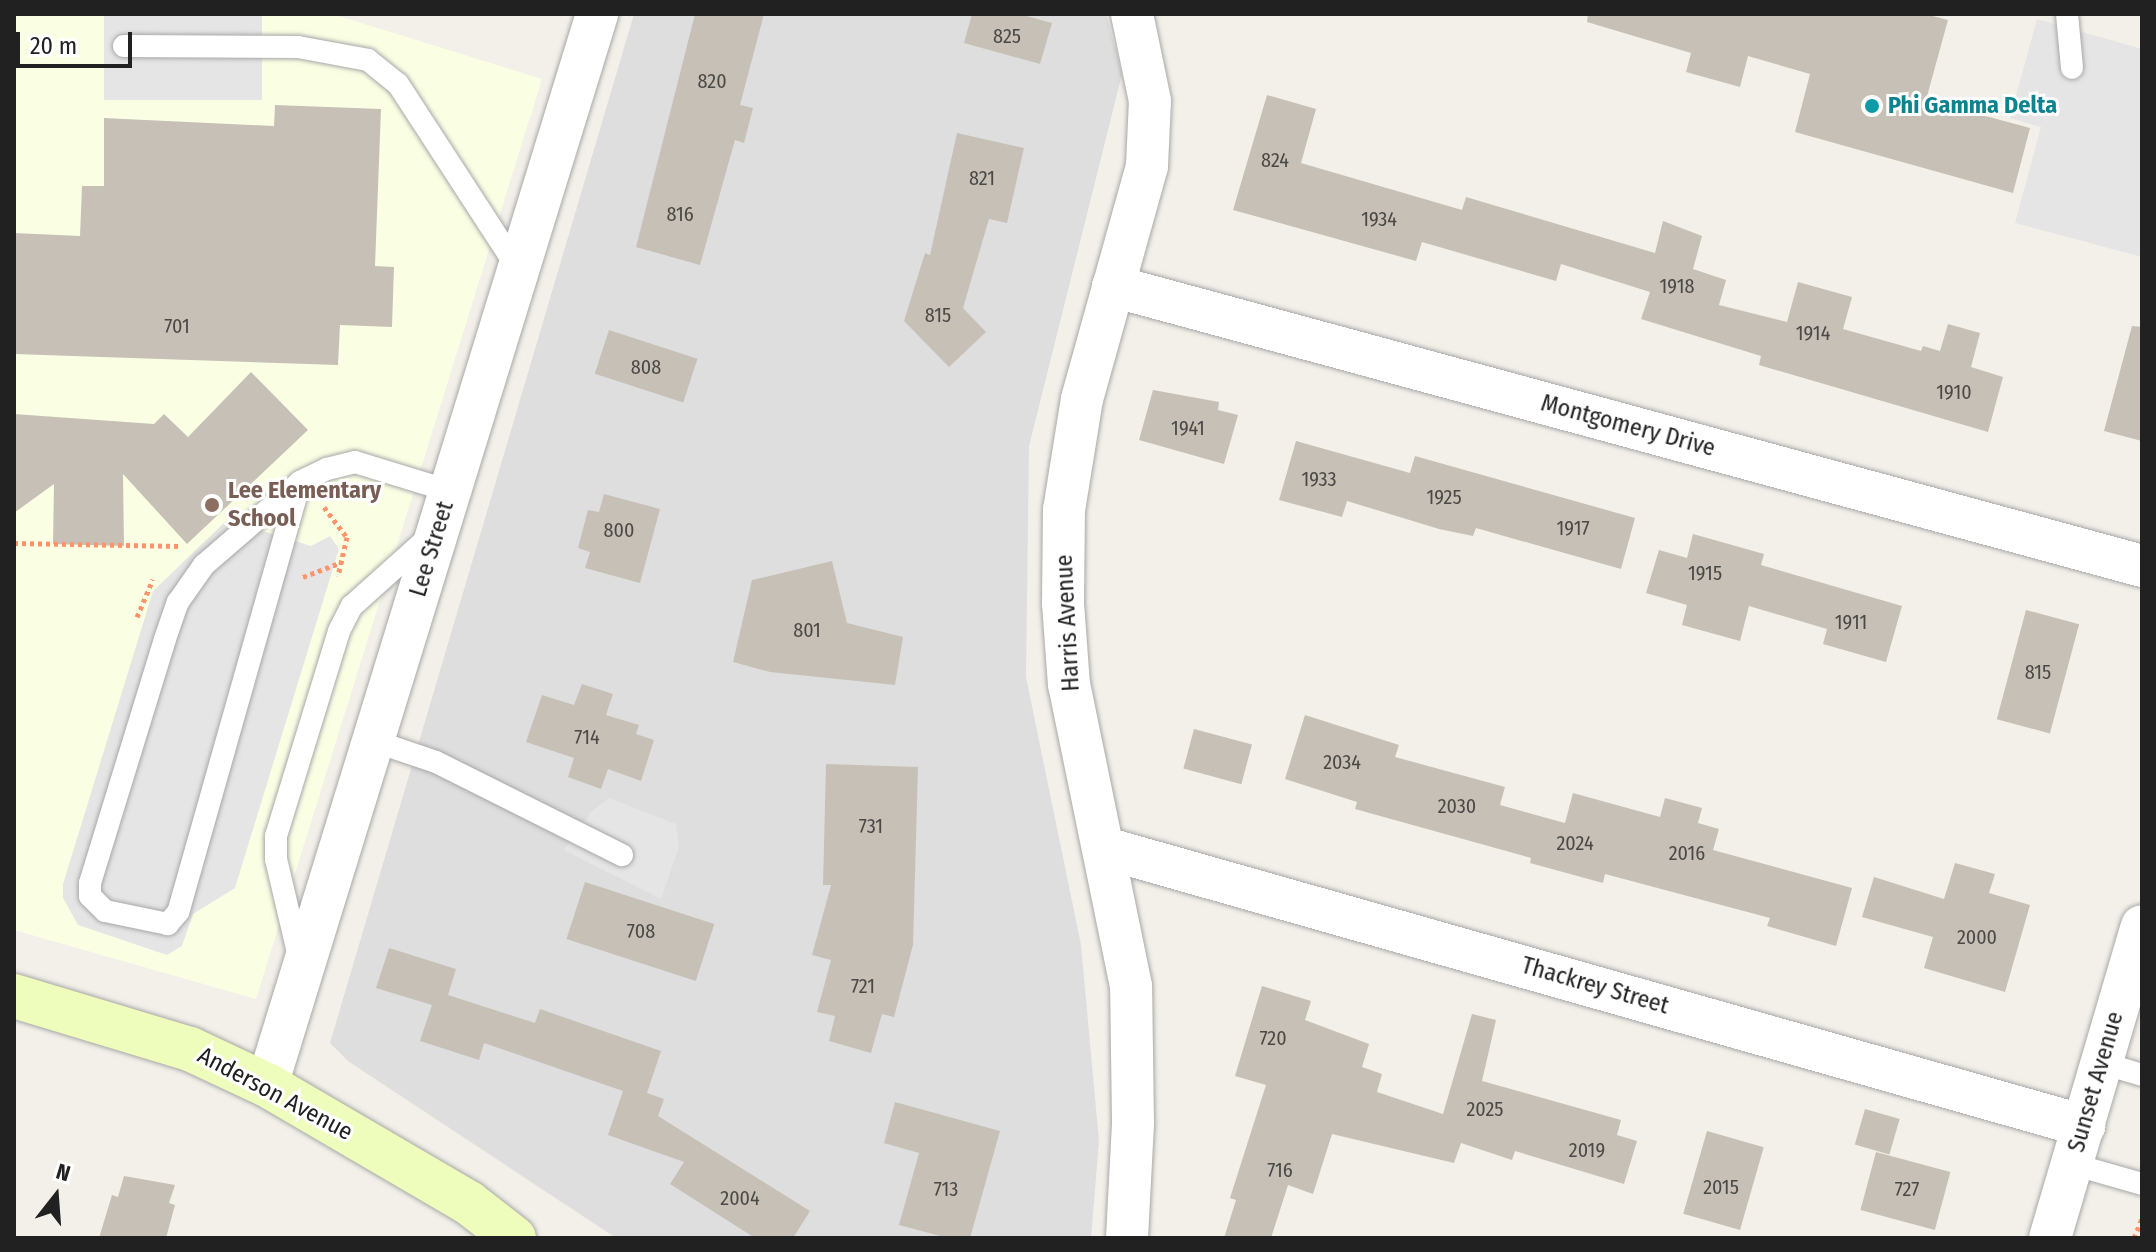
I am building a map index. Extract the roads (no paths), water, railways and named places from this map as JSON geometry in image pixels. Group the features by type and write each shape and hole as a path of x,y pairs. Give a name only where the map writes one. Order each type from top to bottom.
{"main road":[{"name":"Anderson Avenue","path":"14,996 190,1049 267,1085 469,1203 514,1238"}],"street":[{"name":"Lee Street","path":"267,1085 597,14"},
{"name":"Harris Avenue","path":"1127,1238 1133,1123 1131,986 1069,685 1064,510 1082,399 1147,166 1150,101 1132,14"},
{"name":"Montgomery Drive","path":"1113,286 2142,566"},
{"name":"Thackrey Street","path":"1105,848 2078,1145"},
{"name":"Sunset Avenue","path":"2050,1238 2142,926"}],"lane":[{"path":"2067,14 2072,68"},
{"path":"124,46 298,47 368,60 398,84 518,269"},
{"path":"300,482 178,912 168,924 105,911 90,896 90,883 178,602 204,565 300,482 355,462 444,510 352,606 339,631 276,836 276,859 303,971"},
{"path":"374,741 436,762 622,855"},
{"path":"2102,1063 2142,1075"},
{"path":"2078,1145 2142,1184"}],"place":[{"name":"Phi Gamma Delta","path":"1872,106"},
{"name":"Lee Elementary School","path":"212,505"}]}
